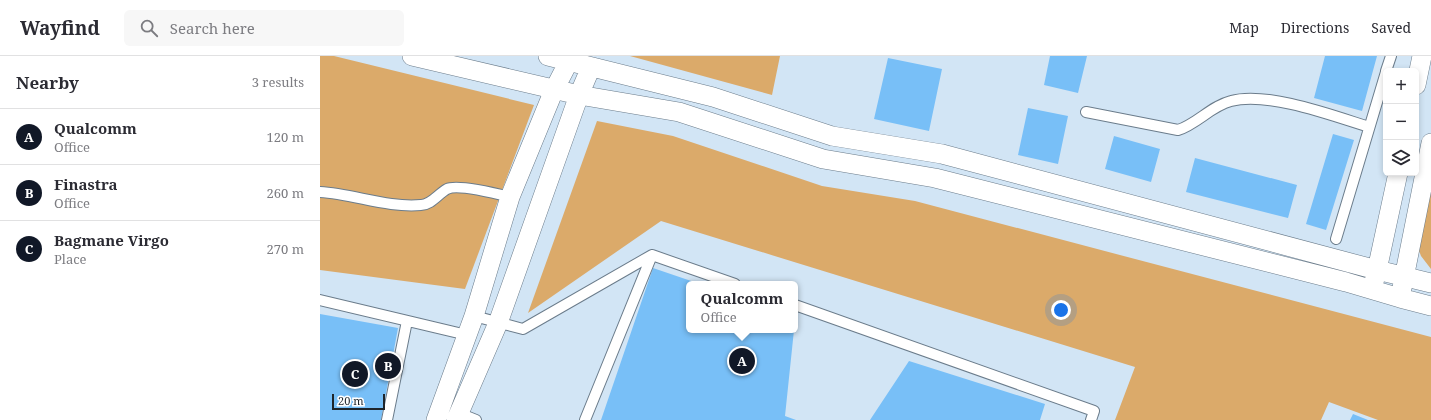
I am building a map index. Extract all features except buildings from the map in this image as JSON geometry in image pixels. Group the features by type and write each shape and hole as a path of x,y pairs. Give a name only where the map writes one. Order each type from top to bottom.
{"street":[{"path":"412,56 554,90 679,112 823,159 935,178 1373,289 1431,306"},
{"path":"548,56 713,97 832,136 942,154 1431,283"},
{"path":"1419,70 1422,56"},
{"path":"439,413 474,316 510,197 554,90 569,61"},
{"path":"458,416 498,323 579,95 591,67"},
{"path":"1400,298 1431,143"},
{"path":"1373,289 1397,176"}],"lane":[{"path":"1387,68 1390,56"},
{"path":"1336,239 1383,82"},
{"path":"1086,112 1178,130 1190,126 1203,115 1231,101 1252,99 1281,102 1370,127"},
{"path":"320,192 387,203 420,205 430,202 452,187 495,192 510,197"},
{"path":"585,420 652,255"},
{"path":"474,316 523,329 652,255 726,281"},
{"path":"320,300 467,335"},
{"path":"798,306 1094,411 1091,420"},
{"path":"387,420 407,321"},
{"path":"439,413 476,420"}],"shaded area":[{"path":"320,56 334,56 534,105 465,289 320,270"},
{"path":"630,56 780,56 772,95"},
{"path":"597,121 673,136 822,186 915,201 1431,337 1431,420 1378,420 1329,402 1321,420 1115,420 1135,367 661,221 528,313"},
{"path":"1431,182 1431,269 1421,256 1418,248"}],"place":[{"name":"Qualcomm","path":"742,361"},
{"name":"Finastra","path":"388,366"},
{"name":"Bagmane Virgo","path":"355,374"}]}
